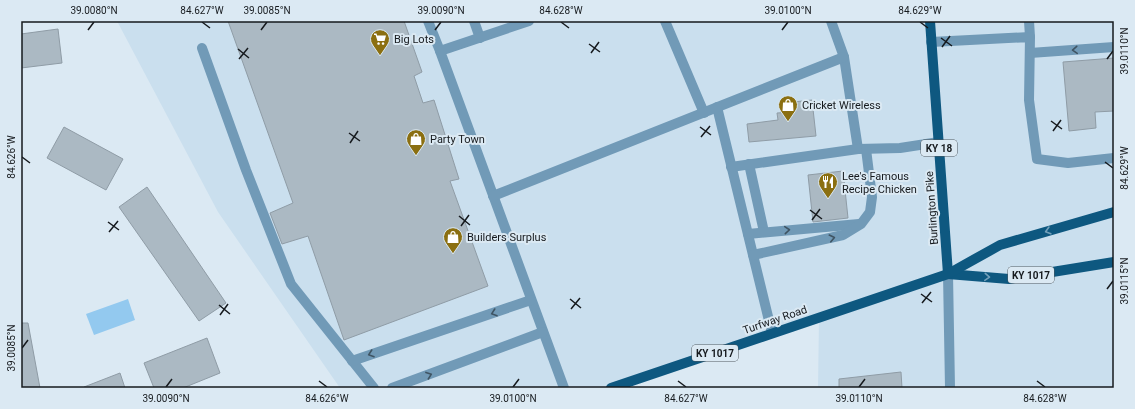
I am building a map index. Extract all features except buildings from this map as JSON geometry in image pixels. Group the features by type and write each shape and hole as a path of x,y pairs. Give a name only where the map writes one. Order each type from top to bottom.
{"main road":[{"name":"Burlington Pike","path":"930,21 948,274"},
{"name":"Turfway Road","path":"611,388 948,274 1000,245 1114,212"},
{"name":"Turfway Road","path":"948,274 1008,279 1114,262"}],"street":[{"path":"428,21 564,388"},
{"path":"474,21 480,38"},
{"path":"440,51 529,21"},
{"path":"665,21 704,113"},
{"path":"753,255 843,235 861,224 870,212 872,197 844,57 831,21"},
{"path":"1030,21 1029,100 1038,159 1068,162 1114,158"},
{"path":"932,42 1030,37"},
{"path":"1030,53 1114,46"},
{"path":"202,48 246,170 291,284 374,388"},
{"path":"493,196 844,57"},
{"path":"717,107 772,334"},
{"path":"731,167 862,149 900,148 939,142"},
{"path":"749,164 764,232"},
{"path":"748,234 861,224"},
{"path":"948,274 950,388"},
{"path":"352,361 531,300"},
{"path":"392,388 543,332"}],"shaded area":[{"path":"117,21 1114,21 1114,388 818,388 819,318 611,388 340,388 218,212"}],"water":[{"path":"128,299 135,320 94,335 86,314"}],"place":[{"name":"Big Lots","path":"380,56"},
{"name":"Cricket Wireless","path":"788,122"},
{"name":"Party Town","path":"416,156"},
{"name":"Lee's Famous Recipe Chicken","path":"828,199"},
{"name":"Builders Surplus","path":"453,254"}]}
